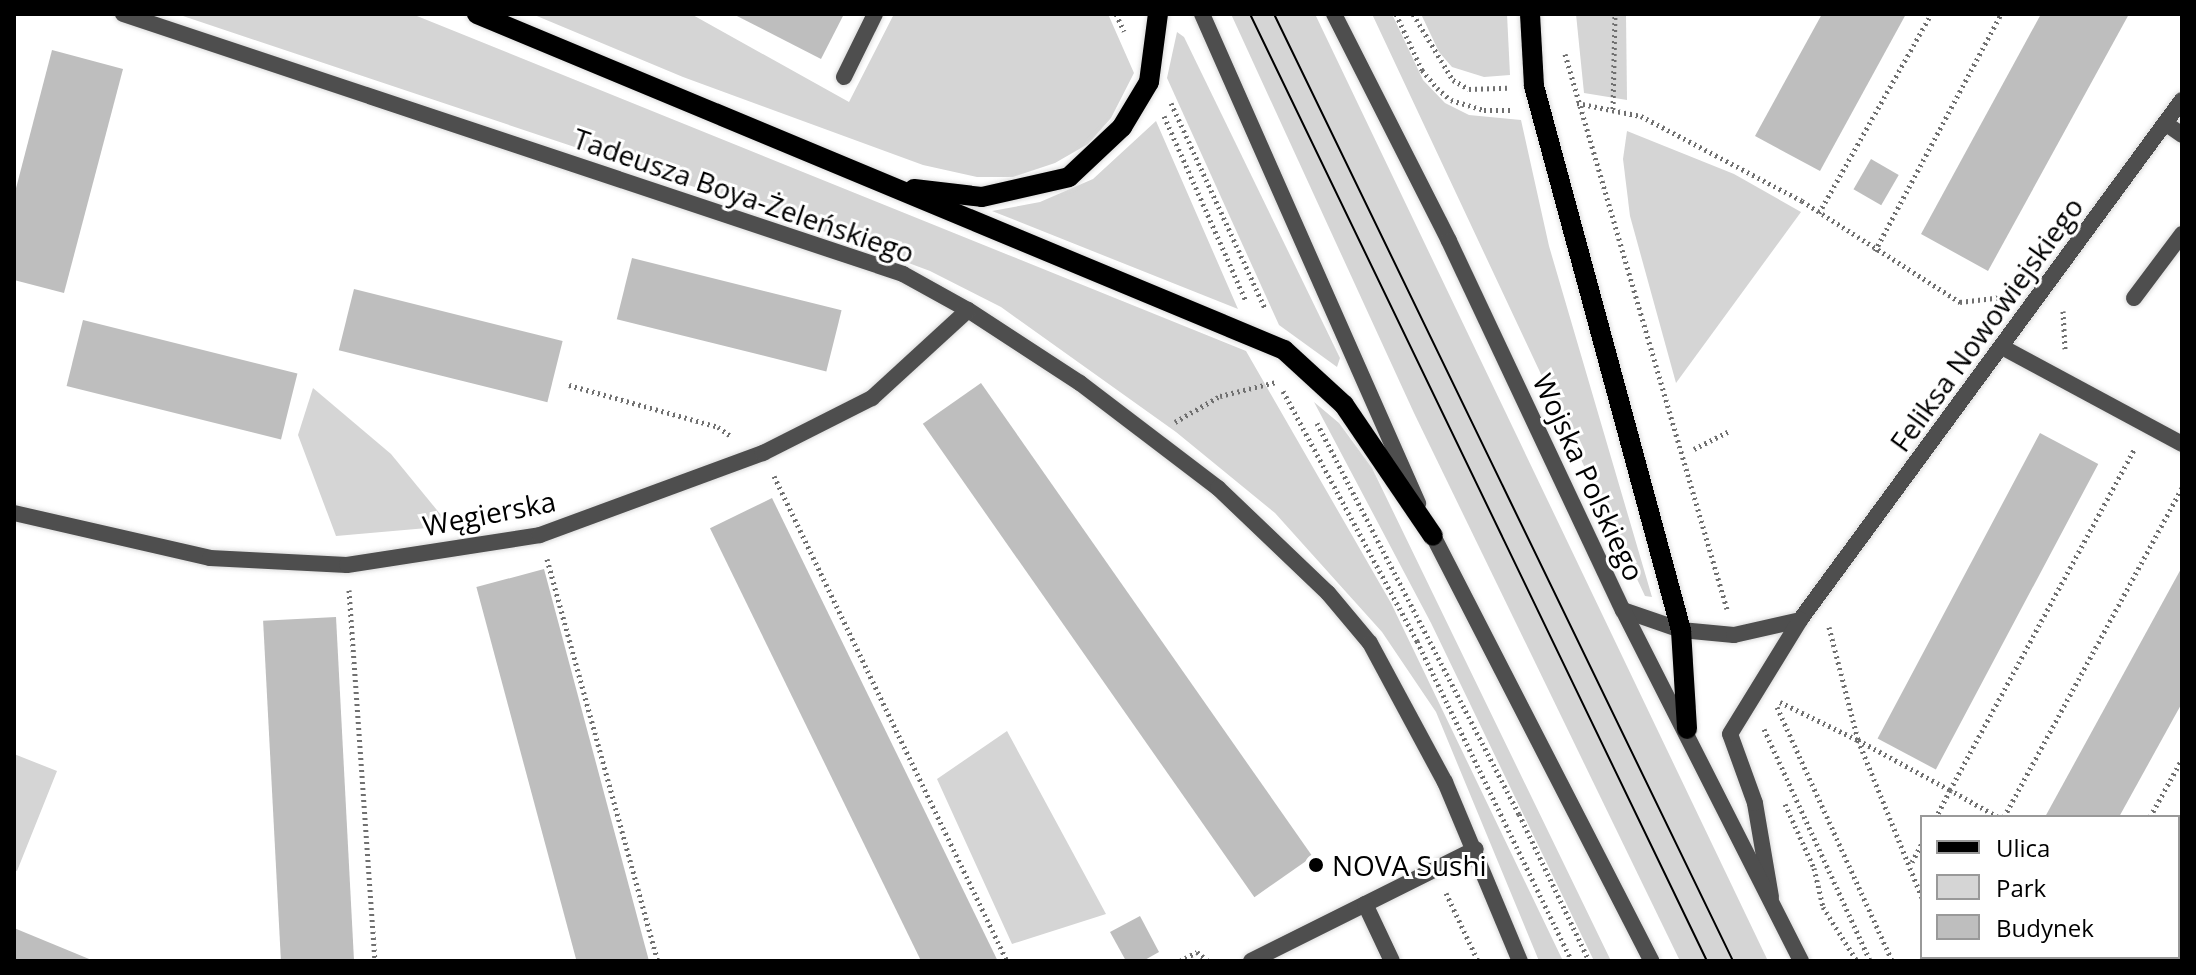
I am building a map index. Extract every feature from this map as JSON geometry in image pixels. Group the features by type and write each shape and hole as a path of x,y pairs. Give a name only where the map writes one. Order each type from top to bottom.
{"main road":[{"path":"477,14 872,178 948,214 1284,350 1344,405 1433,536"},
{"path":"872,178 931,194 982,197 1069,177 1122,127 1151,73 1158,14"},
{"path":"1530,14 1536,96 1681,630 1687,729"}],"street":[{"name":"Tadeusza Boya-Żeleńskiego","path":"123,14 903,274 968,310 1153,436 1256,523 1370,643 1415,721 1476,849 1520,961"},
{"path":"844,77 875,14"},
{"path":"1202,14 1433,536 1652,961"},
{"name":"Wojska Polskiego","path":"1334,14 1449,241 1623,610 1687,729 1801,961"},
{"name":"Feliksa Nowowiejskiego","path":"1771,898 1755,803 1730,734 1800,620 2182,100"},
{"path":"2165,123 2182,135"},
{"path":"2134,298 2182,234"},
{"name":"Węgierska","path":"14,513 210,558 347,565 540,535 763,453 872,398 968,310"},
{"path":"2002,347 2182,444"},
{"path":"1623,610 1681,630 1734,635 1800,620"},
{"path":"1251,961 1476,849"},
{"path":"1365,904 1392,961"}],"path":[{"path":"1116,14 1151,73 1284,350"},
{"path":"1396,14 1422,70 1451,100 1484,110 1572,86"},
{"path":"1413,14 1453,80 1469,89 1536,96 1572,86"},
{"path":"1613,109 1615,14"},
{"path":"1819,213 1931,14"},
{"path":"1875,251 2001,14"},
{"path":"1151,73 1263,340 1277,381 1417,641 1572,961"},
{"path":"1572,86 1734,635"},
{"path":"1577,103 1641,116 1819,213 1960,302 2007,296"},
{"path":"2065,349 2061,314 2071,301"},
{"path":"1153,436 1220,396 1277,381"},
{"path":"569,385 718,427 735,439"},
{"path":"1313,415 1589,961"},
{"path":"1694,449 1728,432"},
{"path":"1937,815 2139,440"},
{"path":"763,453 1007,961"},
{"path":"2002,815 2182,488"},
{"path":"540,535 658,961"},
{"path":"347,565 375,961"},
{"path":"1827,618 1858,740 1911,863 1920,892"},
{"path":"1752,694 1769,742 1870,961"},
{"path":"1892,961 1773,701 1792,704 1997,815"},
{"path":"1769,742 1772,771"},
{"path":"2151,815 2182,759"},
{"path":"1780,792 1814,868 1823,907 1857,961"},
{"path":"1911,863 1920,847"},
{"path":"1434,869 1478,961"},
{"path":"1180,961 1197,952 1208,961"}],"green space":[{"path":"177,14 412,14 1246,351 1391,603 1563,961 1539,961 1436,712 1382,632 1275,513 1176,432 1001,307 930,271 796,221"},
{"path":"532,14 691,14 849,102 894,14 1108,14 1134,73 1111,118 1088,144 1055,163 1013,177 977,177 923,165 683,77"},
{"path":"1231,14 1315,14 1768,961 1680,961 1414,413"},
{"path":"1372,14 1392,14 1423,80 1445,103 1469,115 1521,120 1549,246 1652,597 1645,596"},
{"path":"1421,14 1507,14 1510,75 1484,77 1452,67 1439,52"},
{"path":"1576,14 1626,14 1627,100 1584,93"},
{"path":"1177,32 1184,37 1340,358 1337,367 1279,325 1167,78"},
{"path":"1156,121 1238,309 992,211 1040,202 1093,179"},
{"path":"1627,131 1734,174 1801,212 1676,383 1630,216 1623,159"},
{"path":"313,388 391,454 450,526 336,536 298,435"},
{"path":"1314,402 1339,423 1372,468 1611,961 1594,961 1431,623"},
{"path":"1007,731 1106,914 1012,944 937,779"},
{"path":"14,754 57,771 17,871 14,870"}],"building":[{"path":"733,14 844,14 821,59"},
{"path":"1822,14 1906,14 1820,171 1755,136"},
{"path":"2041,14 2129,14 1988,271 1921,234"},
{"path":"52,50 123,69 64,293 14,280 14,196"},
{"path":"1871,159 1899,175 1881,205 1854,189"},
{"path":"632,258 842,310 826,371 617,319"},
{"path":"354,289 563,341 547,402 339,350"},
{"path":"83,320 297,373 281,439 67,386"},
{"path":"981,383 1313,856 1254,897 923,424"},
{"path":"2040,433 2098,464 1936,769 1878,738"},
{"path":"772,498 998,961 921,961 710,528"},
{"path":"2182,567 2182,703 2120,815 2046,815"},
{"path":"544,569 649,961 577,961 476,587"},
{"path":"336,617 354,961 281,961 263,621"},
{"path":"1140,916 1159,952 1143,961 1126,961 1110,932"},
{"path":"14,928 94,961 14,961"}],"tram line":[{"path":"1250,14 1707,961"},
{"path":"1274,14 1733,961"}],"place":[{"name":"NOVA Sushi","path":"1316,865"}]}
